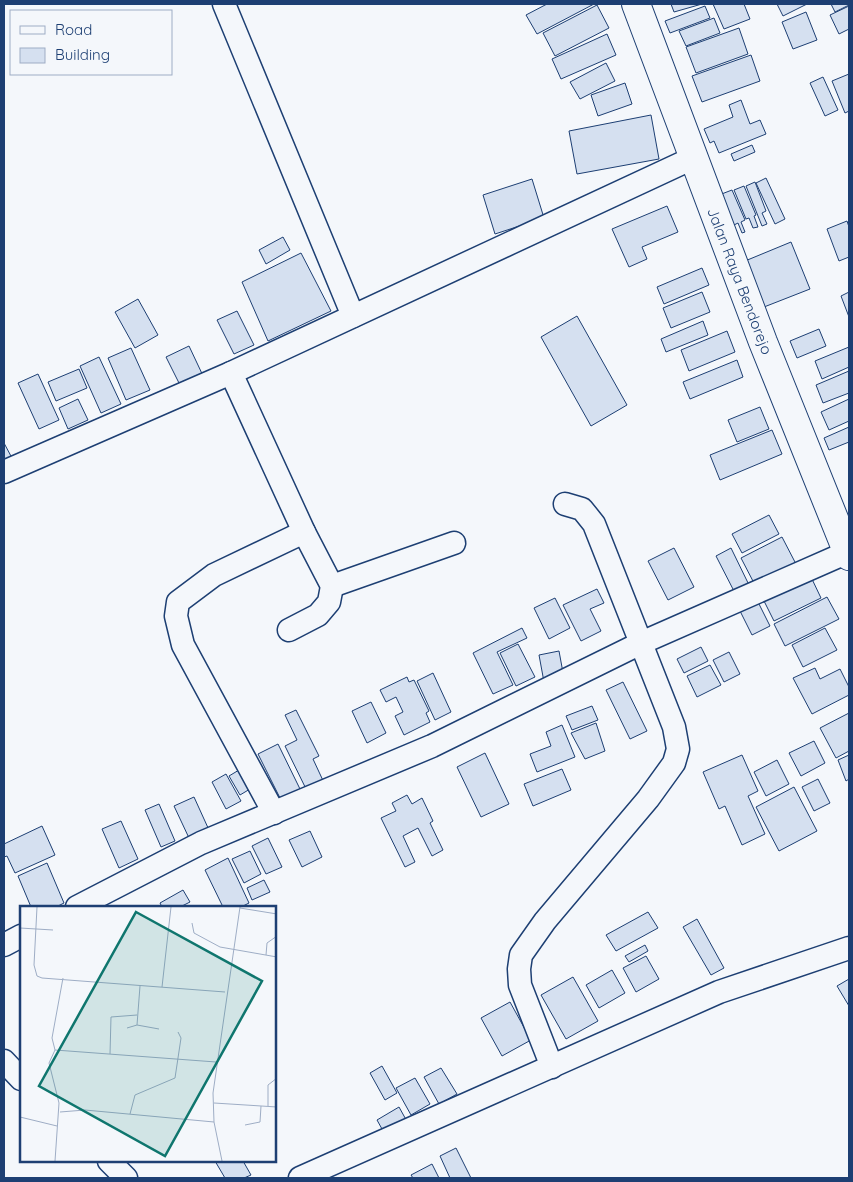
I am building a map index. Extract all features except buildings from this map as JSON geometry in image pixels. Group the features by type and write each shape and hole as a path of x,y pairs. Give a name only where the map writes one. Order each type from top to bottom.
{"main road":[{"name":"Jalan Raya Bendorejo","path":"636,4 763,342 848,554"}],"street":[{"path":"224,4 353,316"},
{"path":"4,472 231,373 693,158"},
{"path":"231,373 304,532 332,586 329,602 318,615 289,630"},
{"path":"552,1067 520,985 519,969 522,955 544,921 648,799 674,763 678,749 674,727 594,524 582,509 565,504"},
{"path":"274,812 183,645 176,616 178,602 214,575 304,532"},
{"path":"332,586 454,543"},
{"path":"79,906 201,843 432,746 641,643 848,554"},
{"path":"4,945 20,937"},
{"path":"300,1178 719,992 849,948"},
{"path":"4,1061 20,1078"},
{"path":"110,1162 126,1178"}]}
